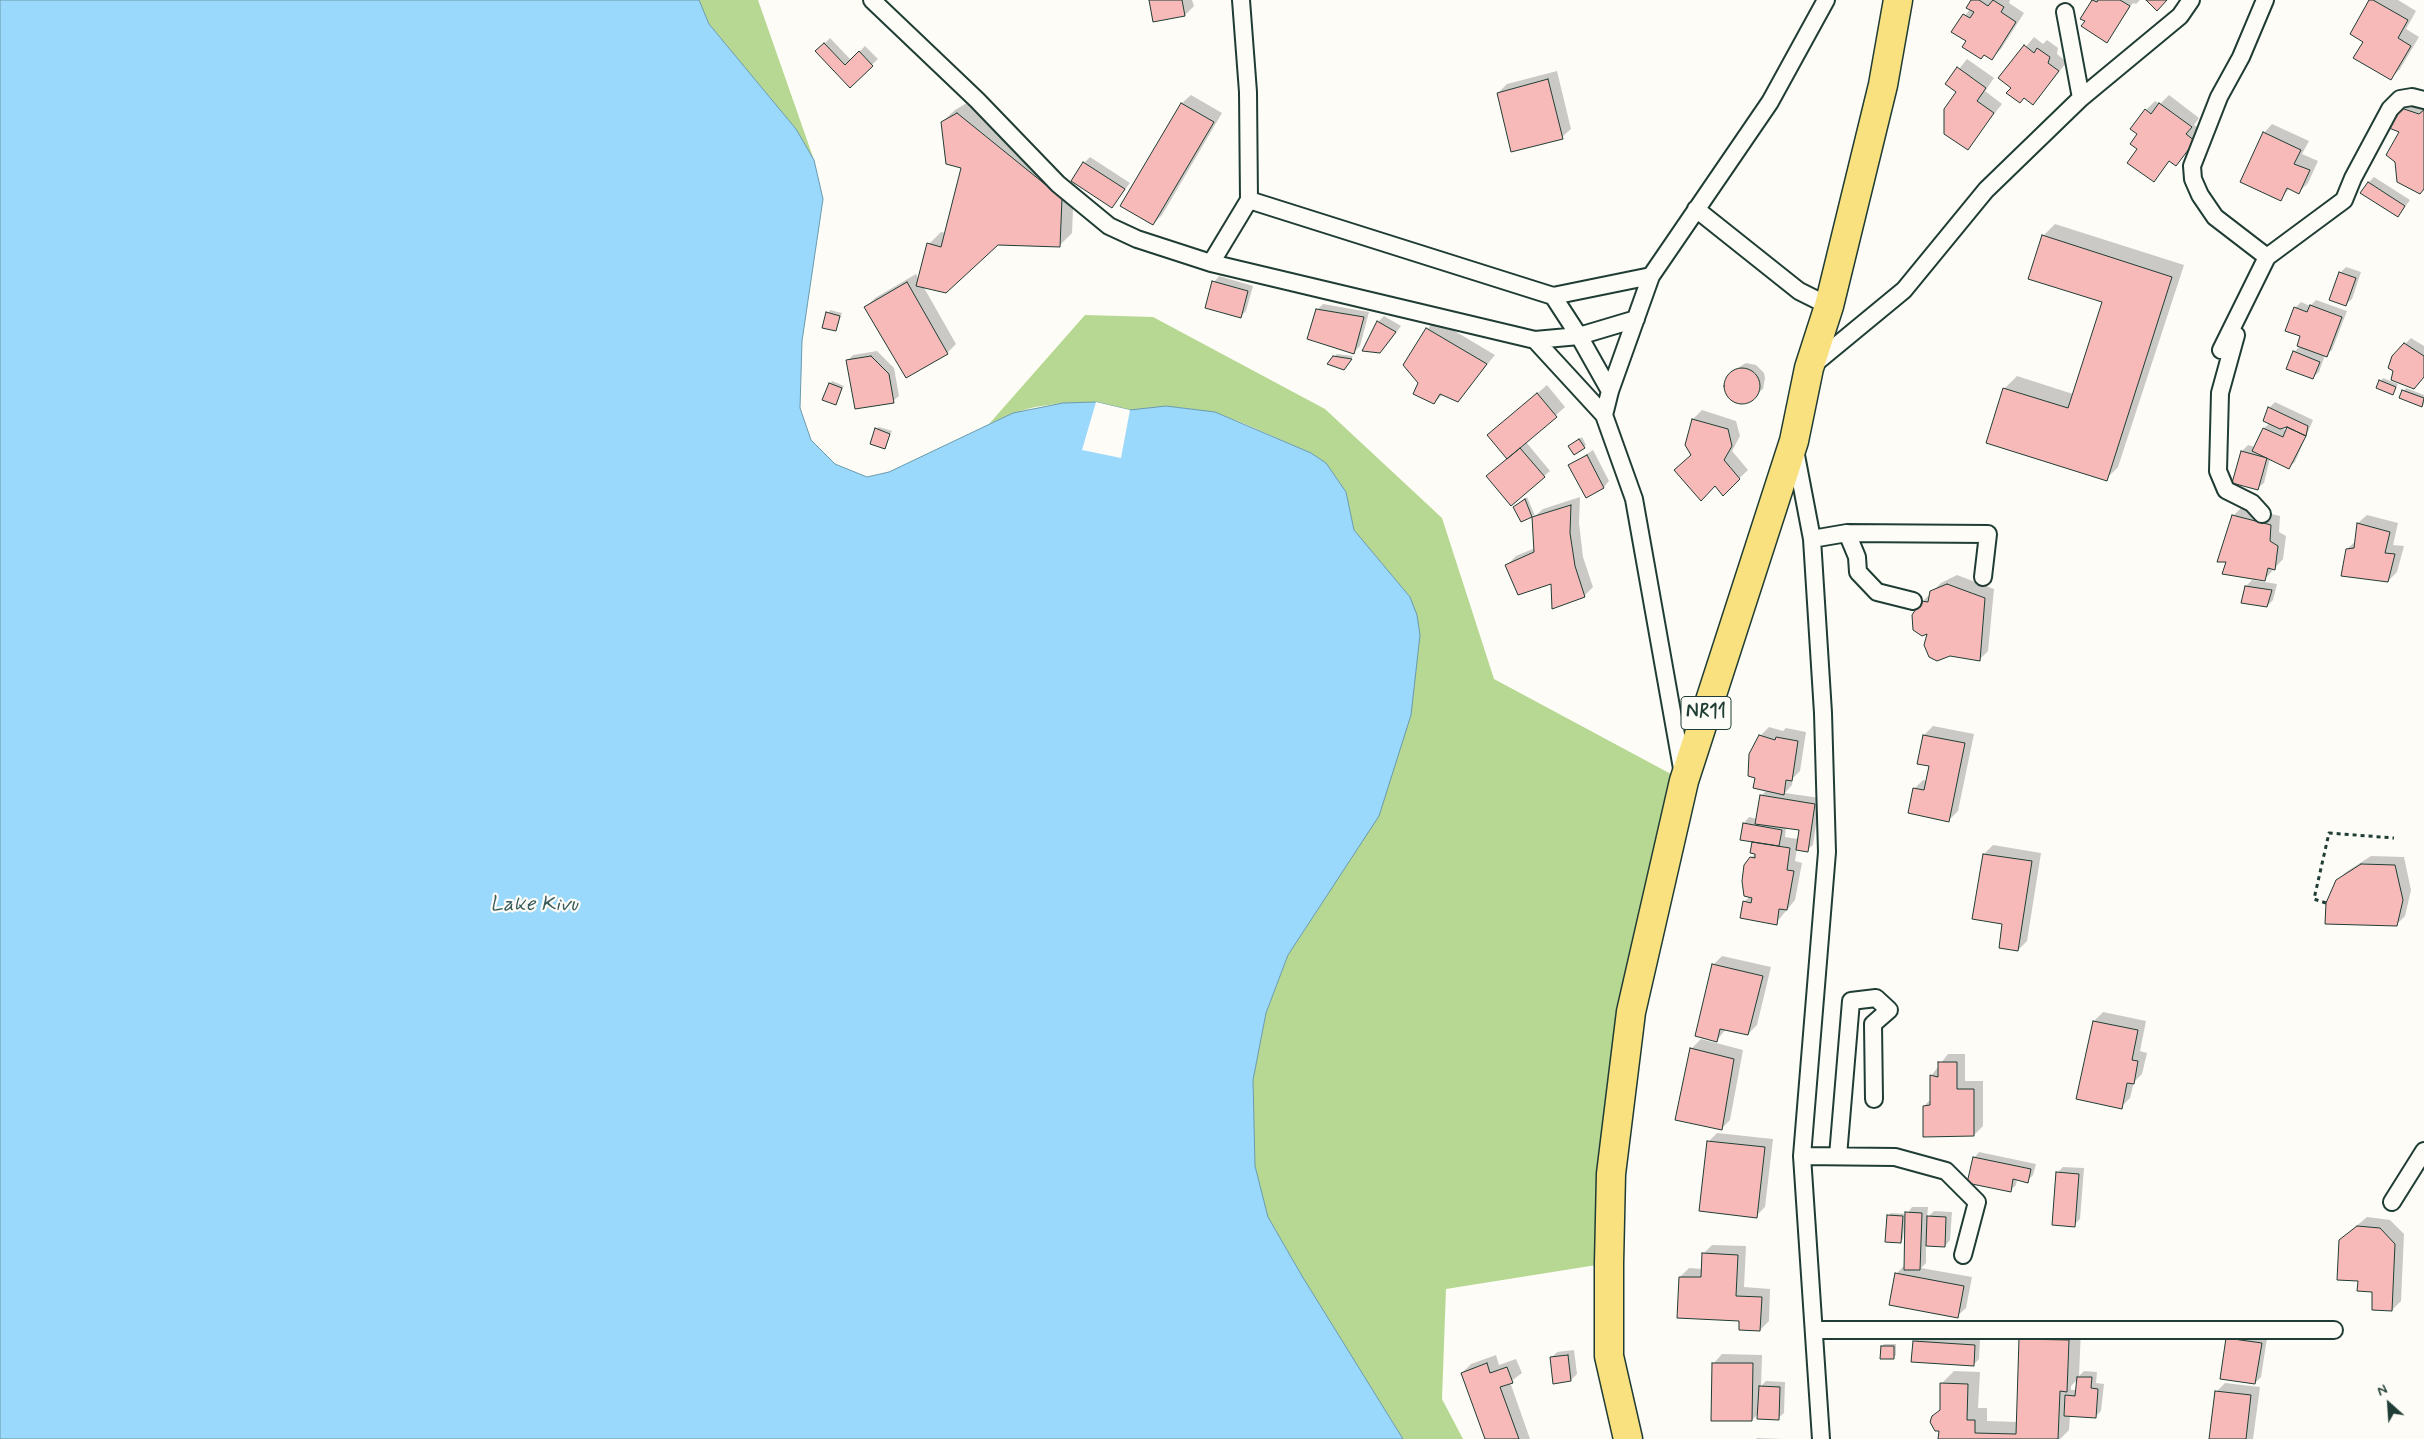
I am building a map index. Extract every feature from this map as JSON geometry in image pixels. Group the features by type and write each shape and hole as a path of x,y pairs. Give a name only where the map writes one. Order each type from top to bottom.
{"highway":[{"name":"NR11","path":"1628,1439 1609,1356 1611,1174 1631,1012 1684,781 1794,441 1809,368 1829,306 1883,85 1898,0"}],"street":[{"path":"872,0 977,100 1058,184 1109,226 1136,239 1211,263 1535,340 1579,336 1636,320"},
{"path":"1211,263 1249,200 1248,92 1241,0"},
{"path":"1604,416 1610,391 1651,276 1770,102 1826,0"},
{"path":"1809,368 1904,290 1986,190 2081,98 2180,16 2191,0"},
{"path":"2265,0 2240,57 2213,111 2192,166 2193,178 2200,195 2215,217 2267,257"},
{"path":"2065,12 2081,98"},
{"path":"2221,350 2238,321 2246,297 2267,257 2344,200 2353,178 2390,109 2400,99 2412,97 2424,100"},
{"path":"1249,200 1553,296 1651,276"},
{"path":"1696,209 1799,291 1829,306"},
{"path":"1553,296 1579,336 1610,391"},
{"path":"2246,297 2220,394 2218,472 2226,490 2252,503 2262,514"},
{"path":"1535,340 1604,416 1634,499 1684,781"},
{"path":"1794,441 1812,539 1823,713 1827,852 1802,1156 1821,1439"},
{"path":"1812,539 1848,533 1988,534 1983,577"},
{"path":"1848,533 1856,557 1858,572 1877,592 1913,601"},
{"path":"1838,1156 1851,1001 1876,998 1889,1010 1873,1024 1874,1099"},
{"path":"2392,1202 2424,1151"},
{"path":"1802,1156 1896,1157 1946,1171 1977,1202 1963,1255"},
{"path":"1814,1330 2334,1330"}],"path":[{"path":"2326,903 2314,899 2329,833 2394,838"}],"green space":[{"path":"699,0 758,0 814,160 796,129 709,24"},
{"path":"1085,315 1153,317 1325,409 1442,518 1494,679 1684,781 1631,1012 1609,1263 1446,1289 1442,1399 1463,1439 1403,1439 1302,1276 1268,1217 1255,1166 1253,1080 1266,1013 1288,955 1328,894 1410,597 1354,530 1346,492 1326,463 1311,453 1245,424 1215,412 1166,406 1130,410 1096,402 1063,403 1035,407 1013,413 989,424"}],"water":[{"name":"Lake Kivu","path":"0,0 699,0 709,24 796,129 814,160 823,199 802,341 800,408 811,440 835,464 867,477 889,472 1013,413 1063,403 1096,402 1130,410 1166,406 1215,412 1311,453 1326,463 1346,492 1354,530 1410,597 1417,615 1420,635 1411,715 1379,816 1288,955 1266,1013 1253,1080 1255,1166 1268,1217 1302,1276 1403,1439 0,1439"}],"pier":[{"path":"1454,0 1556,0 1557,5 1455,17"},
{"path":"1096,402 1130,410 1121,458 1082,450"}],"building":[{"path":"1149,0 1182,0 1185,16 1153,22"},
{"path":"1971,0 1979,0 1988,6 1993,0 2004,7 2001,12 2016,22 1992,60 1984,55 1981,59 1962,47 1966,41 1951,32 1963,14 1970,18 1974,12 1966,8"},
{"path":"2092,0 2097,2 2098,0 2120,0 2130,6 2107,43 2081,26 2085,21 2080,19"},
{"path":"2146,0 2167,0 2157,11"},
{"path":"2369,0 2373,0 2408,20 2398,38 2411,46 2391,80 2353,58 2363,42 2350,34"},
{"path":"824,43 845,65 859,51 873,66 850,88 815,51"},
{"path":"2024,45 2034,53 2037,48 2050,57 2048,63 2059,71 2033,105 2024,98 2020,103 2006,93 2011,88 1998,78"},
{"path":"1957,67 1986,88 1977,101 1994,113 1968,150 1944,134 1944,109 1956,92 1945,84"},
{"path":"1548,79 1563,139 1511,152 1497,93"},
{"path":"1181,103 1214,122 1153,225 1120,206"},
{"path":"2159,103 2192,127 2186,134 2195,141 2176,166 2169,161 2154,182 2127,163 2137,149 2130,144 2137,134 2130,129 2145,109 2151,114"},
{"path":"2401,108 2419,114 2424,110 2424,189 2420,194 2397,182 2395,162 2386,155 2399,132 2389,128"},
{"path":"957,113 1062,198 1060,247 998,245 946,293 916,286 927,243 941,247 961,168 946,164 941,122"},
{"path":"2263,132 2301,150 2294,164 2310,170 2299,194 2287,188 2281,201 2240,182"},
{"path":"1083,162 1125,189 1112,208 1071,181"},
{"path":"2368,182 2405,206 2398,217 2360,193"},
{"path":"2042,235 2172,277 2107,481 1986,443 2003,388 2068,408 2102,302 2028,279"},
{"path":"2339,272 2356,278 2346,306 2329,300"},
{"path":"1212,281 1248,291 1241,318 1205,308"},
{"path":"907,282 948,354 906,378 864,307"},
{"path":"2310,305 2342,317 2327,357 2297,346 2300,336 2285,331 2294,307 2307,312"},
{"path":"1316,309 1364,317 1354,354 1307,339"},
{"path":"826,312 840,316 836,331 822,328"},
{"path":"1377,321 1396,332 1380,353 1362,351"},
{"path":"1426,328 1487,364 1458,402 1440,394 1434,404 1413,394 1418,383 1403,365"},
{"path":"2404,343 2424,356 2424,377 2414,389 2391,380 2393,371 2388,368 2392,356"},
{"path":"2293,351 2320,362 2313,379 2286,369"},
{"path":"871,356 889,374 894,403 855,409 846,360"},
{"path":"1333,356 1352,359 1344,370 1327,364"},
{"path":"1742,368 1749,369 1755,373 1759,379 1759,393 1755,399 1749,403 1742,404 1735,403 1729,399 1725,393 1724,386 1725,379 1729,373 1735,369"},
{"path":"2379,380 2396,387 2393,395 2376,388"},
{"path":"829,383 842,388 836,405 822,400"},
{"path":"2402,390 2424,398 2422,407 2399,398"},
{"path":"1537,393 1557,417 1507,459 1487,435"},
{"path":"2268,407 2308,426 2306,436 2287,427 2280,429 2263,421"},
{"path":"1692,419 1728,429 1732,446 1724,460 1740,479 1723,496 1715,486 1701,501 1674,470 1691,455 1685,445"},
{"path":"2287,427 2306,436 2289,469 2252,451 2263,428 2283,437"},
{"path":"875,428 890,434 885,449 870,444"},
{"path":"1579,439 1585,448 1574,455 1568,446"},
{"path":"1520,448 1545,477 1511,506 1486,476"},
{"path":"2241,451 2267,458 2258,490 2232,483"},
{"path":"1587,455 1604,488 1586,498 1568,465"},
{"path":"1525,499 1532,517 1521,522 1513,507"},
{"path":"1571,505 1570,533 1575,566 1585,597 1552,609 1551,584 1518,595 1505,565 1534,552 1532,517"},
{"path":"2232,515 2271,525 2270,541 2278,546 2275,570 2268,568 2265,581 2222,574 2226,562 2217,562"},
{"path":"2357,523 2390,532 2385,553 2395,554 2388,582 2341,576 2346,549 2354,548"},
{"path":"1947,584 1985,598 1980,661 1950,656 1937,661 1929,657 1924,645 1927,634 1922,636 1913,630 1912,615 1921,601 1928,602 1930,591"},
{"path":"2245,586 2272,590 2267,607 2241,603"},
{"path":"1759,735 1775,740 1776,737 1798,741 1792,781 1786,780 1784,795 1753,788 1755,778 1748,776 1749,754"},
{"path":"1923,735 1965,743 1949,822 1908,813 1913,788 1924,790 1929,766 1917,764"},
{"path":"1760,795 1815,804 1808,852 1796,850 1799,830 1755,824"},
{"path":"1743,823 1782,830 1779,846 1740,840"},
{"path":"1752,842 1790,848 1787,870 1794,871 1787,910 1779,909 1777,925 1740,918 1743,901 1751,903 1752,898 1744,896 1742,881 1744,865 1750,857 1755,858 1755,854 1750,853"},
{"path":"1983,854 2032,861 2018,951 1999,948 2002,924 1972,919"},
{"path":"2361,864 2395,865 2403,900 2397,926 2325,924 2326,903 2336,880"},
{"path":"1712,964 1763,976 1748,1035 1720,1029 1717,1042 1695,1036"},
{"path":"2093,1021 2138,1030 2132,1060 2138,1061 2134,1084 2127,1083 2122,1109 2076,1099"},
{"path":"1690,1048 1734,1059 1722,1130 1675,1120"},
{"path":"1938,1062 1957,1062 1957,1089 1974,1089 1974,1136 1923,1137 1923,1106 1930,1105 1930,1075 1938,1077"},
{"path":"1707,1141 1765,1147 1757,1218 1699,1211"},
{"path":"1973,1157 2031,1169 2028,1183 2013,1179 2011,1192 1967,1183"},
{"path":"2056,1172 2079,1174 2075,1227 2052,1225"},
{"path":"1905,1212 1922,1213 1920,1270 1904,1270"},
{"path":"1887,1215 1903,1216 1901,1243 1885,1242"},
{"path":"1927,1216 1946,1217 1945,1247 1926,1246"},
{"path":"2357,1226 2380,1228 2395,1244 2392,1311 2372,1310 2372,1292 2357,1291 2358,1281 2337,1280 2339,1240"},
{"path":"1702,1253 1738,1255 1736,1296 1762,1297 1760,1331 1739,1330 1739,1321 1677,1318 1679,1277 1701,1277"},
{"path":"1895,1273 1964,1286 1958,1318 1889,1305"},
{"path":"2226,1338 2262,1343 2255,1384 2220,1379"},
{"path":"2019,1339 2069,1340 2067,1392 2060,1391 2058,1439 1938,1439 1939,1431 1935,1431 1930,1422 1932,1416 1940,1410 1940,1383 1968,1384 1967,1420 1975,1420 1975,1433 2016,1434"},
{"path":"1913,1341 1975,1345 1974,1366 1911,1362"},
{"path":"1881,1346 1894,1346 1894,1359 1880,1359"},
{"path":"1568,1355 1571,1381 1553,1384 1550,1357"},
{"path":"1487,1363 1490,1373 1507,1367 1513,1383 1500,1387 1519,1439 1485,1439 1461,1373"},
{"path":"1712,1363 1753,1363 1752,1421 1711,1421"},
{"path":"2077,1377 2092,1377 2091,1388 2098,1389 2096,1418 2064,1416 2065,1395 2075,1396"},
{"path":"1759,1386 1780,1387 1779,1420 1757,1419"},
{"path":"2215,1391 2251,1395 2246,1439 2209,1439"}]}
